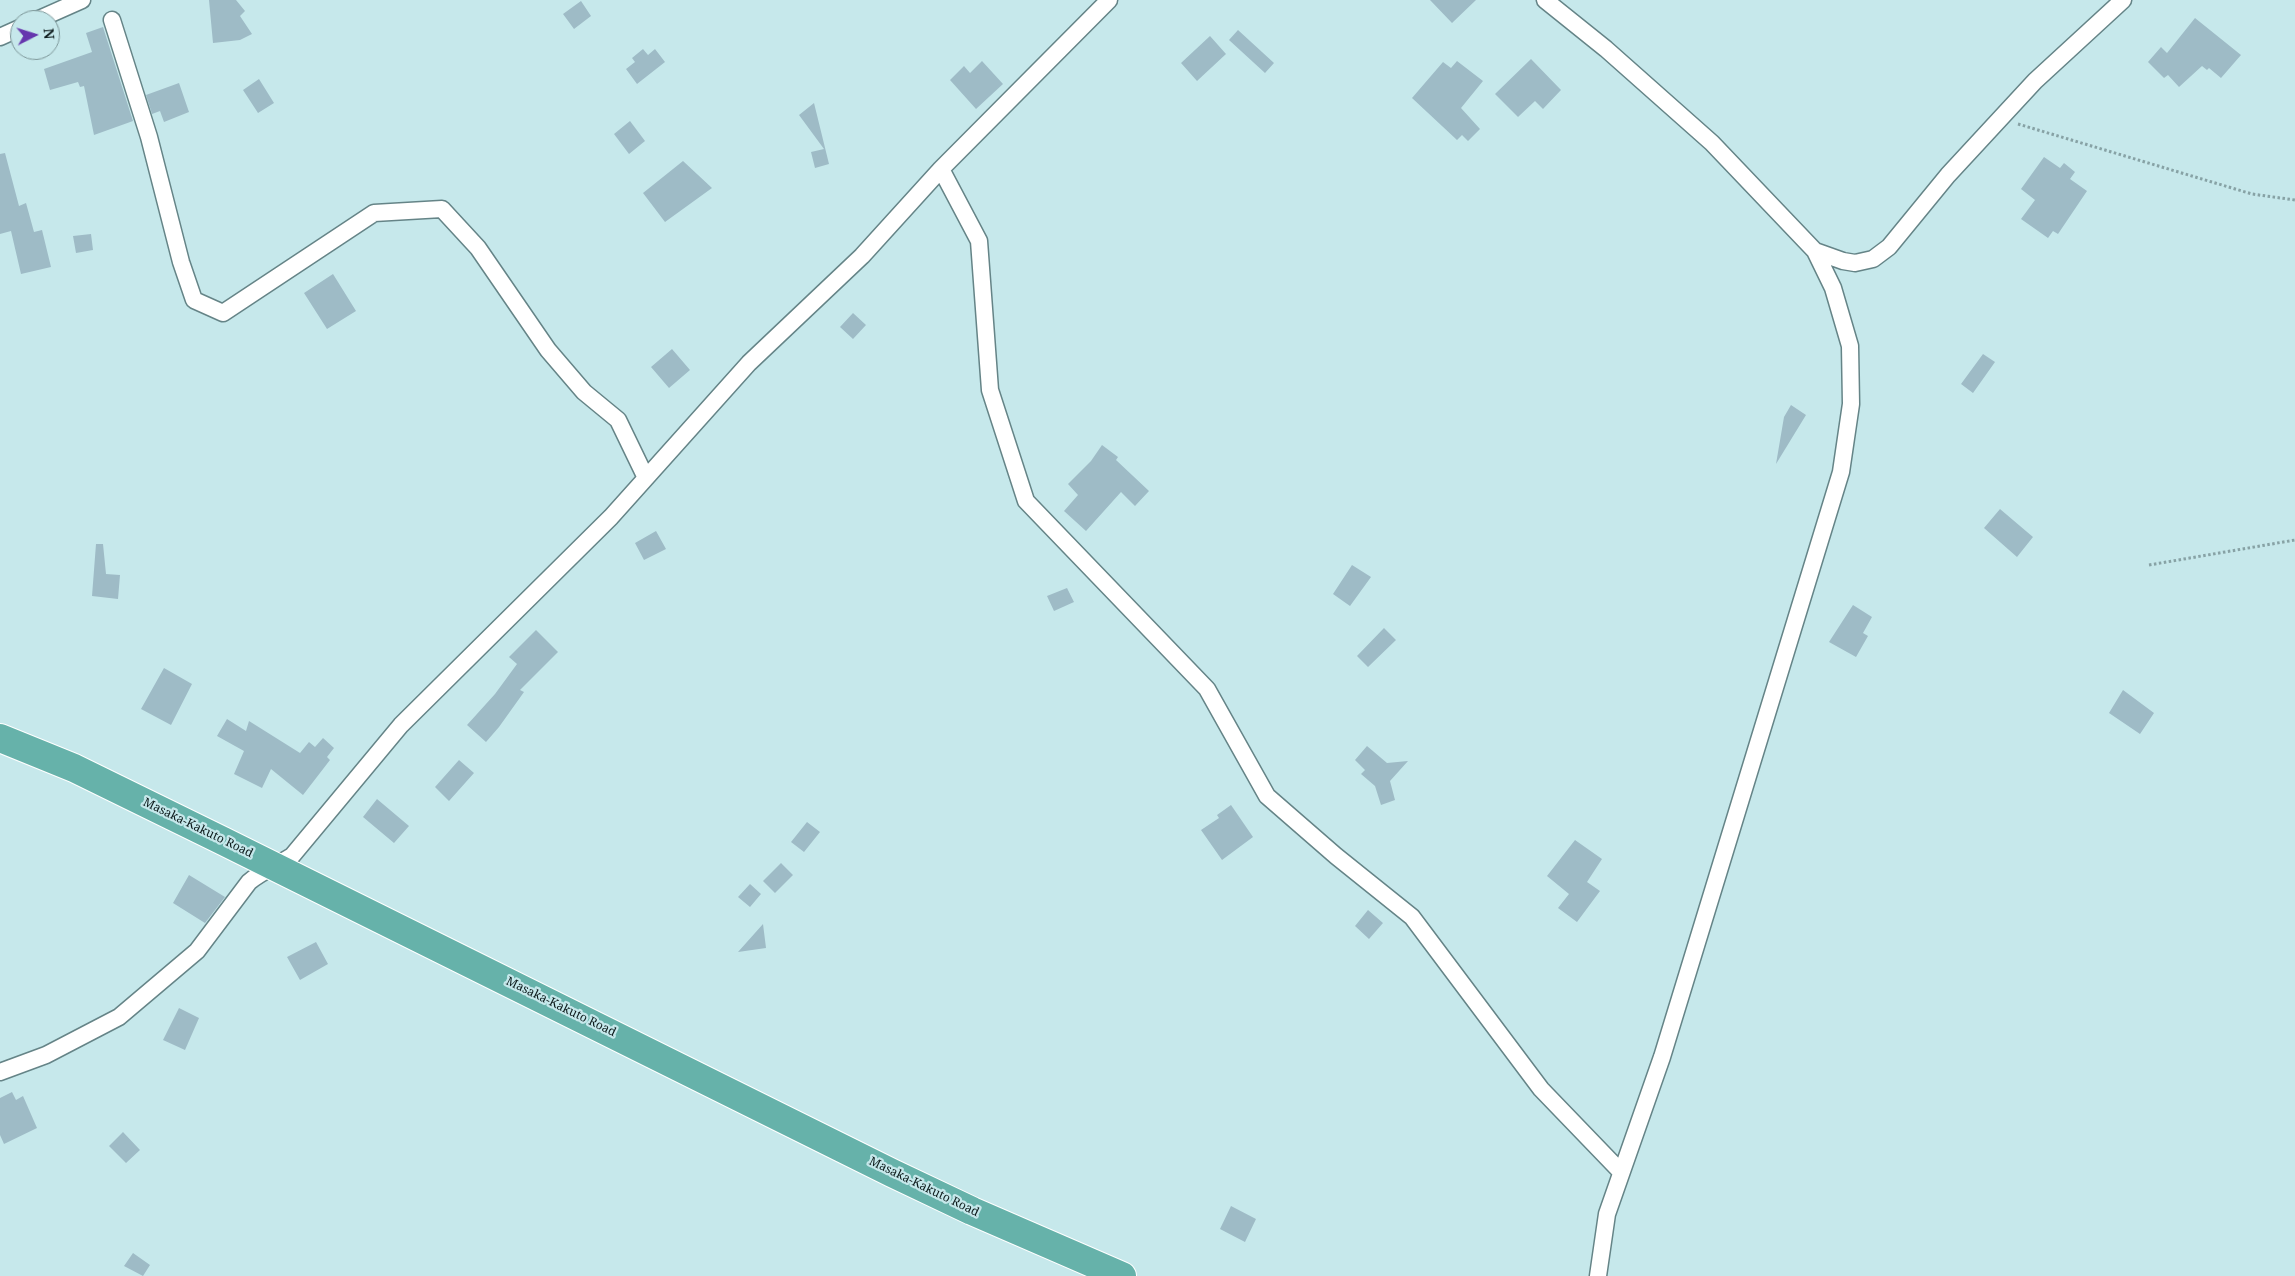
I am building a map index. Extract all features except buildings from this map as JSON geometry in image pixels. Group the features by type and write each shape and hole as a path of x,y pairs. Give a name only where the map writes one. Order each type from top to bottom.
{"highway":[{"name":"Masaka-Kakuto Road","path":"0,738 74,768 892,1173 972,1211 1122,1276"}],"street":[{"path":"60,10 82,0"},
{"path":"0,1072 46,1055 119,1017 197,951 249,882 292,856 401,725 611,517 749,363 862,256 941,169 1109,0"},
{"path":"1545,0 1606,49 1712,143 1816,251 1833,288 1850,346 1851,404 1841,472 1662,1056 1607,1214 1598,1276"},
{"path":"1816,251 1849,262 1873,260 1890,247 1948,175 2035,81 2123,0"},
{"path":"112,20 149,137 181,262 194,300 223,313 374,213 442,209 478,248 548,350 584,392 618,420 646,478"},
{"path":"941,169 979,241 990,390 1026,501 1207,689 1267,796 1336,856 1412,917 1541,1089 1621,1172"}],"path":[{"path":"2000,119 2252,194 2295,200"},
{"path":"2149,565 2295,540"}]}
